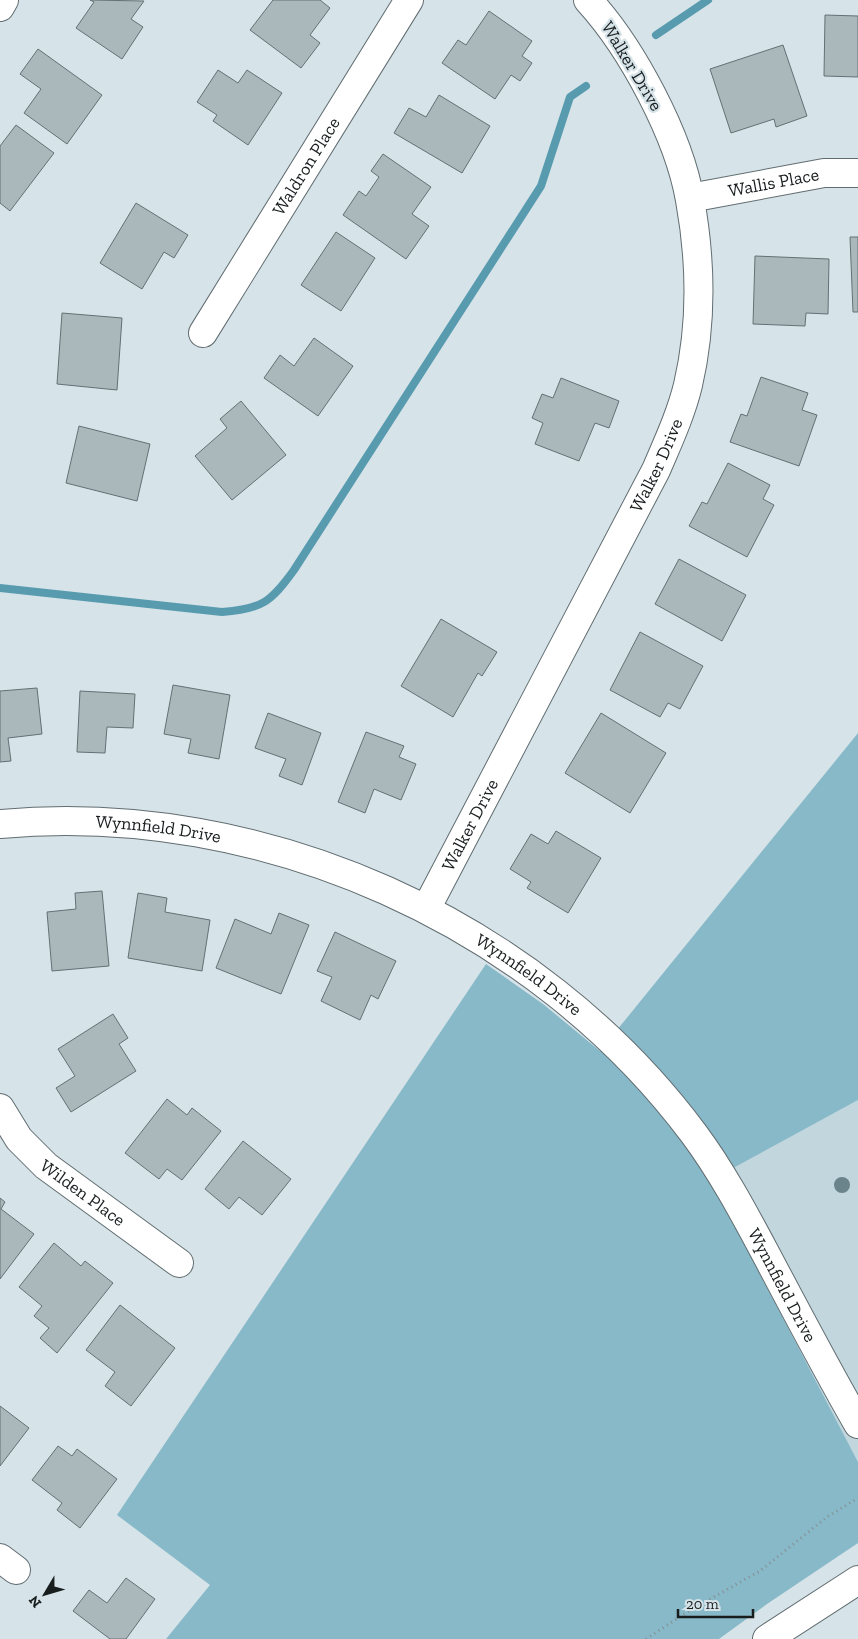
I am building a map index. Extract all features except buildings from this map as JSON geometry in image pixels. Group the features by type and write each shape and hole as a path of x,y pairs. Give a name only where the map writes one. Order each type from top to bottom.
{"street":[{"path":"0,7 4,0"},
{"name":"Waldron Place","path":"203,333 410,0"},
{"name":"Walker Drive","path":"426,909 666,448 680,413 692,366 697,316 698,263 690,198 668,132 641,76 601,14 588,0"},
{"name":"Wallis Place","path":"690,198 824,173 858,173"},
{"name":"Wynnfield Drive","path":"0,824 76,821 131,824 219,836 279,851 331,868 400,896 493,948 561,996 617,1046 667,1100 706,1150 733,1194 830,1377 858,1424"},
{"name":"Wilden Place","path":"0,1108 19,1139 46,1166 179,1263"},
{"path":"767,1639 858,1580"}],"path":[{"path":"646,1639 688,1611 760,1571 827,1517 858,1498"}],"shaded area":[{"path":"858,733 858,1100 711,1180 858,1462 858,1543 767,1604 719,1639 166,1639 210,1585 117,1515 486,964 543,1004 600,1051"},
{"path":"858,1100 858,1462 711,1179"}],"waterway":[{"path":"656,35 708,0"},
{"path":"0,588 222,612 247,609 272,597 294,570 541,186 570,97 586,86"}]}
